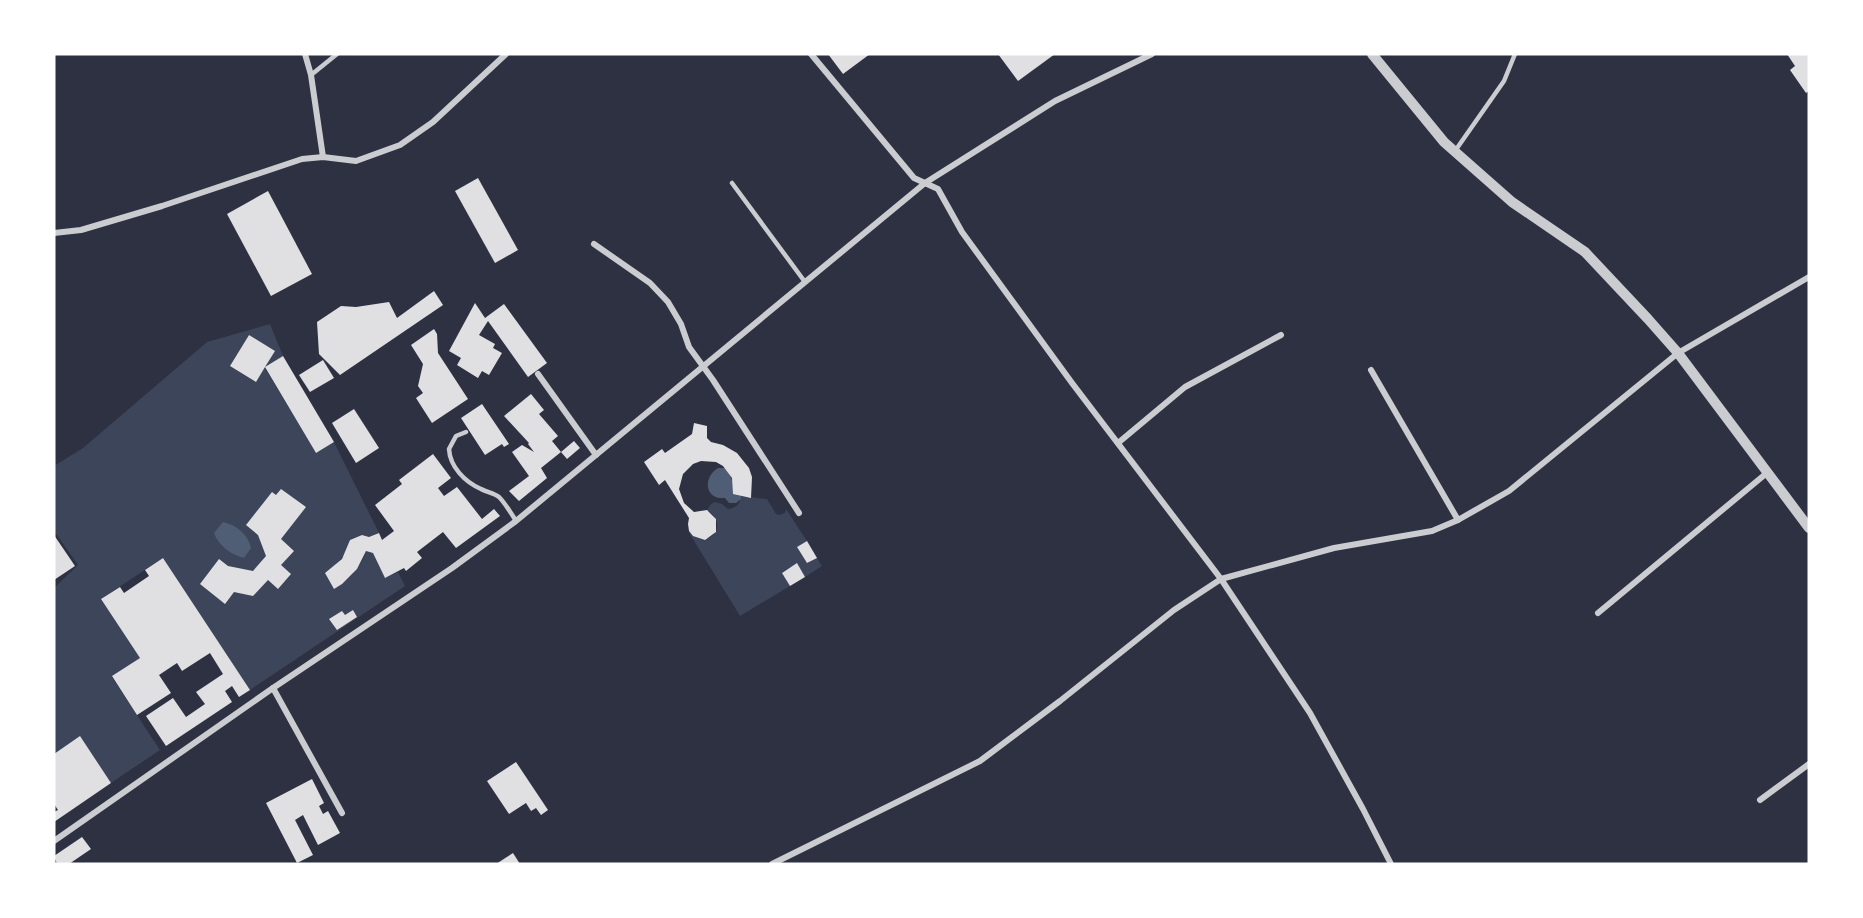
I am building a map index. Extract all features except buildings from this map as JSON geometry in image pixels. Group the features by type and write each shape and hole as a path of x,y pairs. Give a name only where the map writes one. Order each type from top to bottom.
{"street":[{"path":"305,54 311,75 324,157"},
{"path":"54,233 81,230 162,206 302,159 324,157 356,161 400,145 433,122 506,54"},
{"path":"811,54 914,178 938,189 962,232 1221,579 1310,713 1391,864"},
{"path":"54,840 273,688 452,568 516,521 925,183 1055,100 1152,54"},
{"path":"1372,54 1444,142 1512,202 1585,252 1678,353 1809,528"},
{"path":"594,243 660,292 675,313 690,347 799,513"},
{"path":"772,864 980,761 1060,702 1174,610 1221,579 1334,548 1432,531 1458,520 1509,491 1678,353 1809,277"},
{"path":"1118,443 1185,387 1281,334"},
{"path":"1371,370 1458,520"},
{"path":"538,374 596,455"},
{"path":"1598,613 1768,471"},
{"path":"273,688 342,813"},
{"path":"1760,800 1809,764"}],"lane":[{"path":"311,75 337,54"},
{"path":"1454,151 1504,81 1515,54"},
{"path":"732,183 805,282"},
{"path":"466,432 456,436 450,444 449,454 456,468 470,483 497,495 516,521"}],"shaded area":[{"path":"270,324 283,356 265,368 316,453 334,442 379,533 369,537 362,535 350,540 347,550 337,565 334,588 354,573 366,551 373,553 385,578 398,572 405,586 250,690 163,558 101,599 140,658 112,677 160,750 111,783 80,737 54,754 54,588 78,565 54,531 54,466 83,448 207,342","holes":["249,335 274,351 255,382 230,366"]},
{"path":"718,468 725,468 741,496 736,503 729,503 725,498 718,498 710,492 708,482"},
{"path":"741,496 767,499 779,515 785,513 786,509 807,541 797,547 807,563 817,558 822,566 805,577 797,564 782,572 790,586 740,616 688,531 703,539 710,537 717,528 714,516 707,510 711,504 715,502 722,504 728,509 737,505"},
{"path":"223,522 237,528 247,538 251,548 244,558 226,549 216,537 214,533"}]}
